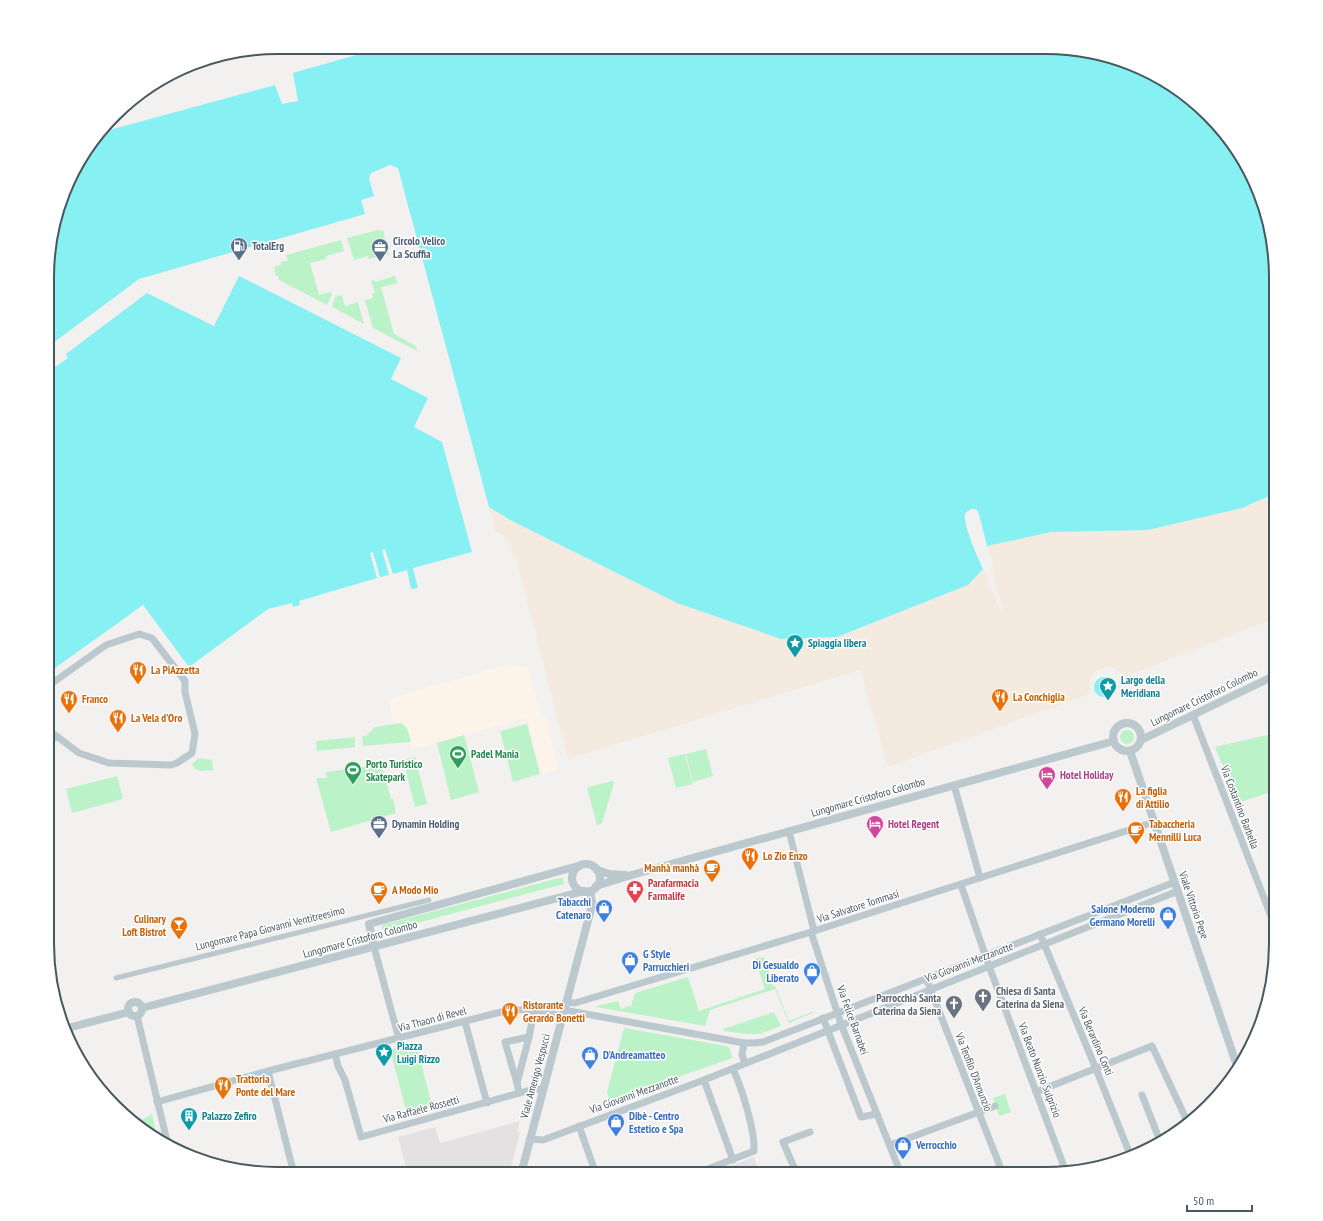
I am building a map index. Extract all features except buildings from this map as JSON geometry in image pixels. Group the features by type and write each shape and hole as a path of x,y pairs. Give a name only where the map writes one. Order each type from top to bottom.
{"street":[{"path":"54,682 106,645 139,634 152,638 185,681 185,692 195,734 192,753 177,764 171,765 109,763 79,753 54,734"},
{"name":"Lungomare Cristoforo Colombo","path":"1141,740 1269,678"},
{"name":"Via Costantino Barbella","path":"1193,715 1269,911"},
{"path":"1128,723 1134,725 1138,729 1141,735 1141,740 1136,748 1130,751 1124,751 1115,745 1114,734 1117,728 1128,723"},
{"path":"54,738 58,737"},
{"name":"Lungomare Cristoforo Colombo","path":"142,1008 590,889 628,876 1114,741"},
{"name":"Viale Vittorio Pepe","path":"1130,751 1235,1061"},
{"path":"954,785 980,878"},
{"name":"Via Salvatore Tommasi","path":"564,1009 575,1003 812,932 1154,822"},
{"name":"Via Felice Barnabei","path":"789,831 812,932 837,1013 898,1167"},
{"path":"399,1039 369,924 585,864 590,864 597,870 599,878 590,889 579,890 573,883 572,874 578,866"},
{"name":"Lungomare Cristoforo Colombo","path":"597,870 609,874 628,876"},
{"name":"Via Beato Nunzio Sulprizio","path":"961,885 989,966 1064,1167"},
{"name":"Via Giovanni Mezzanotte","path":"564,1009 744,1043 763,1042 1040,934 1176,886"},
{"name":"Via Giovanni Mezzanotte","path":"530,1139 542,1140 733,1069 841,1024 1044,945 1176,886"},
{"name":"Viale Amerigo Vespucci","path":"523,1167 591,909 592,902 590,889"},
{"name":"Lungomare Papa Giovanni Ventitreesimo","path":"116,978 430,900"},
{"name":"Via Berardino Conti","path":"1040,934 1129,1151"},
{"name":"Via Teofilo D'Annunzio","path":"926,978 1000,1167"},
{"path":"129,1012 129,1007 134,1002 138,1003 142,1008 140,1014 137,1016"},
{"name":"Via Thaon di Revel","path":"157,1102 268,1071 505,1011 517,1009 564,1009"},
{"path":"517,1083 529,1037 534,1010"},
{"path":"129,1012 131,1015 137,1016"},
{"path":"70,1027 129,1012"},
{"path":"137,1016 166,1138"},
{"path":"823,1018 861,1117 877,1114"},
{"path":"465,1022 486,1103"},
{"path":"519,1093 505,1042 529,1037"},
{"path":"744,1043 742,1055 745,1064"},
{"path":"1036,1092 1152,1046 1186,1118"},
{"name":"Via Raffaele Rossetti","path":"335,1054 338,1066 345,1080 361,1137 519,1093 543,1088"},
{"path":"714,1167 754,1151 754,1142 738,1080 733,1069"},
{"path":"268,1071 292,1167"},
{"path":"704,1080 733,1160"},
{"path":"1142,1095 1158,1137"},
{"path":"890,1145 995,1106"},
{"path":"579,1126 594,1167"},
{"path":"794,1167 783,1142 810,1132"}],"shaded area":[{"path":"509,664 528,668 541,716 545,715 559,770 542,774 527,718 412,749 407,728 401,723 394,724 388,699"},
{"path":"520,1121 517,1131 520,1133 511,1167 406,1167 398,1137 435,1127 440,1143"},
{"path":"754,1157 758,1167 728,1167"}],"green space":[{"path":"378,230 383,231 389,255 388,256 387,254 369,259 368,256 354,260 347,238"},
{"path":"341,240 344,251 326,256 326,259 310,263 319,295 331,292 332,295 327,305 279,280 278,276 276,276 274,267 281,265 280,262 288,261 286,255"},
{"path":"395,276 397,283 381,287 394,334 416,346 417,351 373,328 365,300 373,298 372,294 375,293 371,281 374,280 375,282"},
{"path":"342,295 345,306 358,302 364,324 332,307 335,297"},
{"path":"401,723 407,728 411,742 363,746 362,736 366,736 375,727"},
{"path":"527,724 540,774 513,782 500,731"},
{"path":"1127,730 1132,732 1134,737 1132,742 1127,744 1122,742 1120,737 1122,732"},
{"name":"Padel Mania","path":"464,735 479,792 451,800 437,743"},
{"path":"1269,735 1269,793 1238,803 1215,747"},
{"path":"355,737 355,747 317,751 316,741"},
{"path":"706,749 713,776 693,782 686,754"},
{"path":"685,754 693,784 676,788 668,758"},
{"path":"415,757 427,804 415,807 403,760"},
{"path":"199,758 212,760 213,770 201,771 195,769 192,764"},
{"path":"374,766 383,770 396,813 331,832 316,778 327,778 326,772"},
{"path":"117,776 123,799 72,813 66,789"},
{"path":"613,781 614,783 602,823 597,825 587,788"},
{"path":"563,878 564,884 383,932 382,929 382,925"},
{"path":"764,957 773,986 775,986 789,1021 812,1012 813,1013 789,1023 775,989 710,1010 705,1026 596,1007 618,1001 621,1009 629,1006 631,1007 635,993 688,977 699,1011 765,989 755,959"},
{"path":"774,1012 781,1026 760,1034 724,1031 723,1029"},
{"path":"624,1028 727,1046 730,1049 732,1058 610,1101 607,1092"},
{"path":"416,1043 432,1106 407,1114 390,1050"},
{"path":"1005,1094 1011,1112 999,1116 993,1098"},
{"path":"152,1114 156,1131 141,1121"}],"sand":[{"path":"1269,496 1269,621 1125,677 1113,668 1106,667 1100,669 1094,673 1091,678 1089,686 1090,694 888,767 860,670 568,759 517,562 504,536 495,530 489,507 510,520 677,603 781,639 837,637 968,585 983,569 999,609 1003,609 987,546 1051,532 1148,530 1242,508"}],"water":[{"path":"360,54 1061,54 1090,58 1132,71 1158,84 1182,100 1204,119 1223,141 1239,165 1257,205 1265,233 1269,262 1269,496 1242,508 1148,530 1051,532 987,546 979,514 976,509 971,509 965,513 966,525 983,569 968,585 837,637 781,639 677,603 510,520 489,507 398,168 390,165 371,173 369,179 374,196 361,200 365,214 139,279 54,342 54,262 58,233 66,205 77,178 84,165 109,130 275,85 282,104 298,101 293,73"},
{"path":"239,276 401,358 391,379 428,398 414,427 442,442 472,552 413,568 418,588 411,589 407,570 393,574 385,549 382,550 389,575 380,577 373,552 370,553 377,578 299,601 300,605 293,607 292,603 268,609 189,667 143,605 54,669 54,368 68,358 66,354 147,293 214,326"},
{"path":"1104,677 1111,680 1114,687 1111,694 1104,697 1097,694 1094,687 1097,680"}],"place":[{"name":"TotalErg","path":"239,261"},
{"name":"Circolo Velico La Scuffia","path":"380,262"},
{"name":"Spiaggia libera","path":"795,658"},
{"name":"La PiAzzetta","path":"138,685"},
{"name":"Largo della Meridiana","path":"1108,701"},
{"name":"La Conchiglia","path":"1000,712"},
{"name":"Franco","path":"69,714"},
{"name":"La Vela d'Oro","path":"118,733"},
{"name":"Padel Mania","path":"458,769"},
{"name":"Porto Turistico Skatepark","path":"353,785"},
{"name":"Hotel Holiday","path":"1047,790"},
{"name":"La figlia di Attilio","path":"1123,812"},
{"name":"Dynamin Holding","path":"379,839"},
{"name":"Hotel Regent","path":"875,839"},
{"name":"Tabaccheria Mennilli Luca","path":"1136,845"},
{"name":"Lo Zio Enzo","path":"750,871"},
{"name":"Manhà manhà","path":"712,883"},
{"name":"Parafarmacia Farmalife","path":"635,904"},
{"name":"A Modo Mio","path":"379,905"},
{"name":"Tabacchi Catenaro","path":"604,923"},
{"name":"Salone Moderno Germano Morelli","path":"1168,930"},
{"name":"Culinary Loft Bistrot","path":"179,940"},
{"name":"G Style Parrucchieri","path":"630,975"},
{"name":"Di Gesualdo Liberato","path":"812,986"},
{"name":"Chiesa di Santa Caterina da Siena","path":"983,1012"},
{"name":"Parrocchia Santa Caterina da Siena","path":"954,1019"},
{"name":"Ristorante Gerardo Bonetti","path":"510,1026"},
{"name":"Piazza Luigi Rizzo","path":"384,1067"},
{"name":"D'Andreamatteo","path":"590,1070"},
{"name":"Trattoria Ponte del Mare","path":"223,1100"},
{"name":"Palazzo Zefiro","path":"189,1131"},
{"name":"Dibè - Centro Estetico e Spa","path":"616,1137"},
{"name":"Verrocchio","path":"903,1160"}]}
